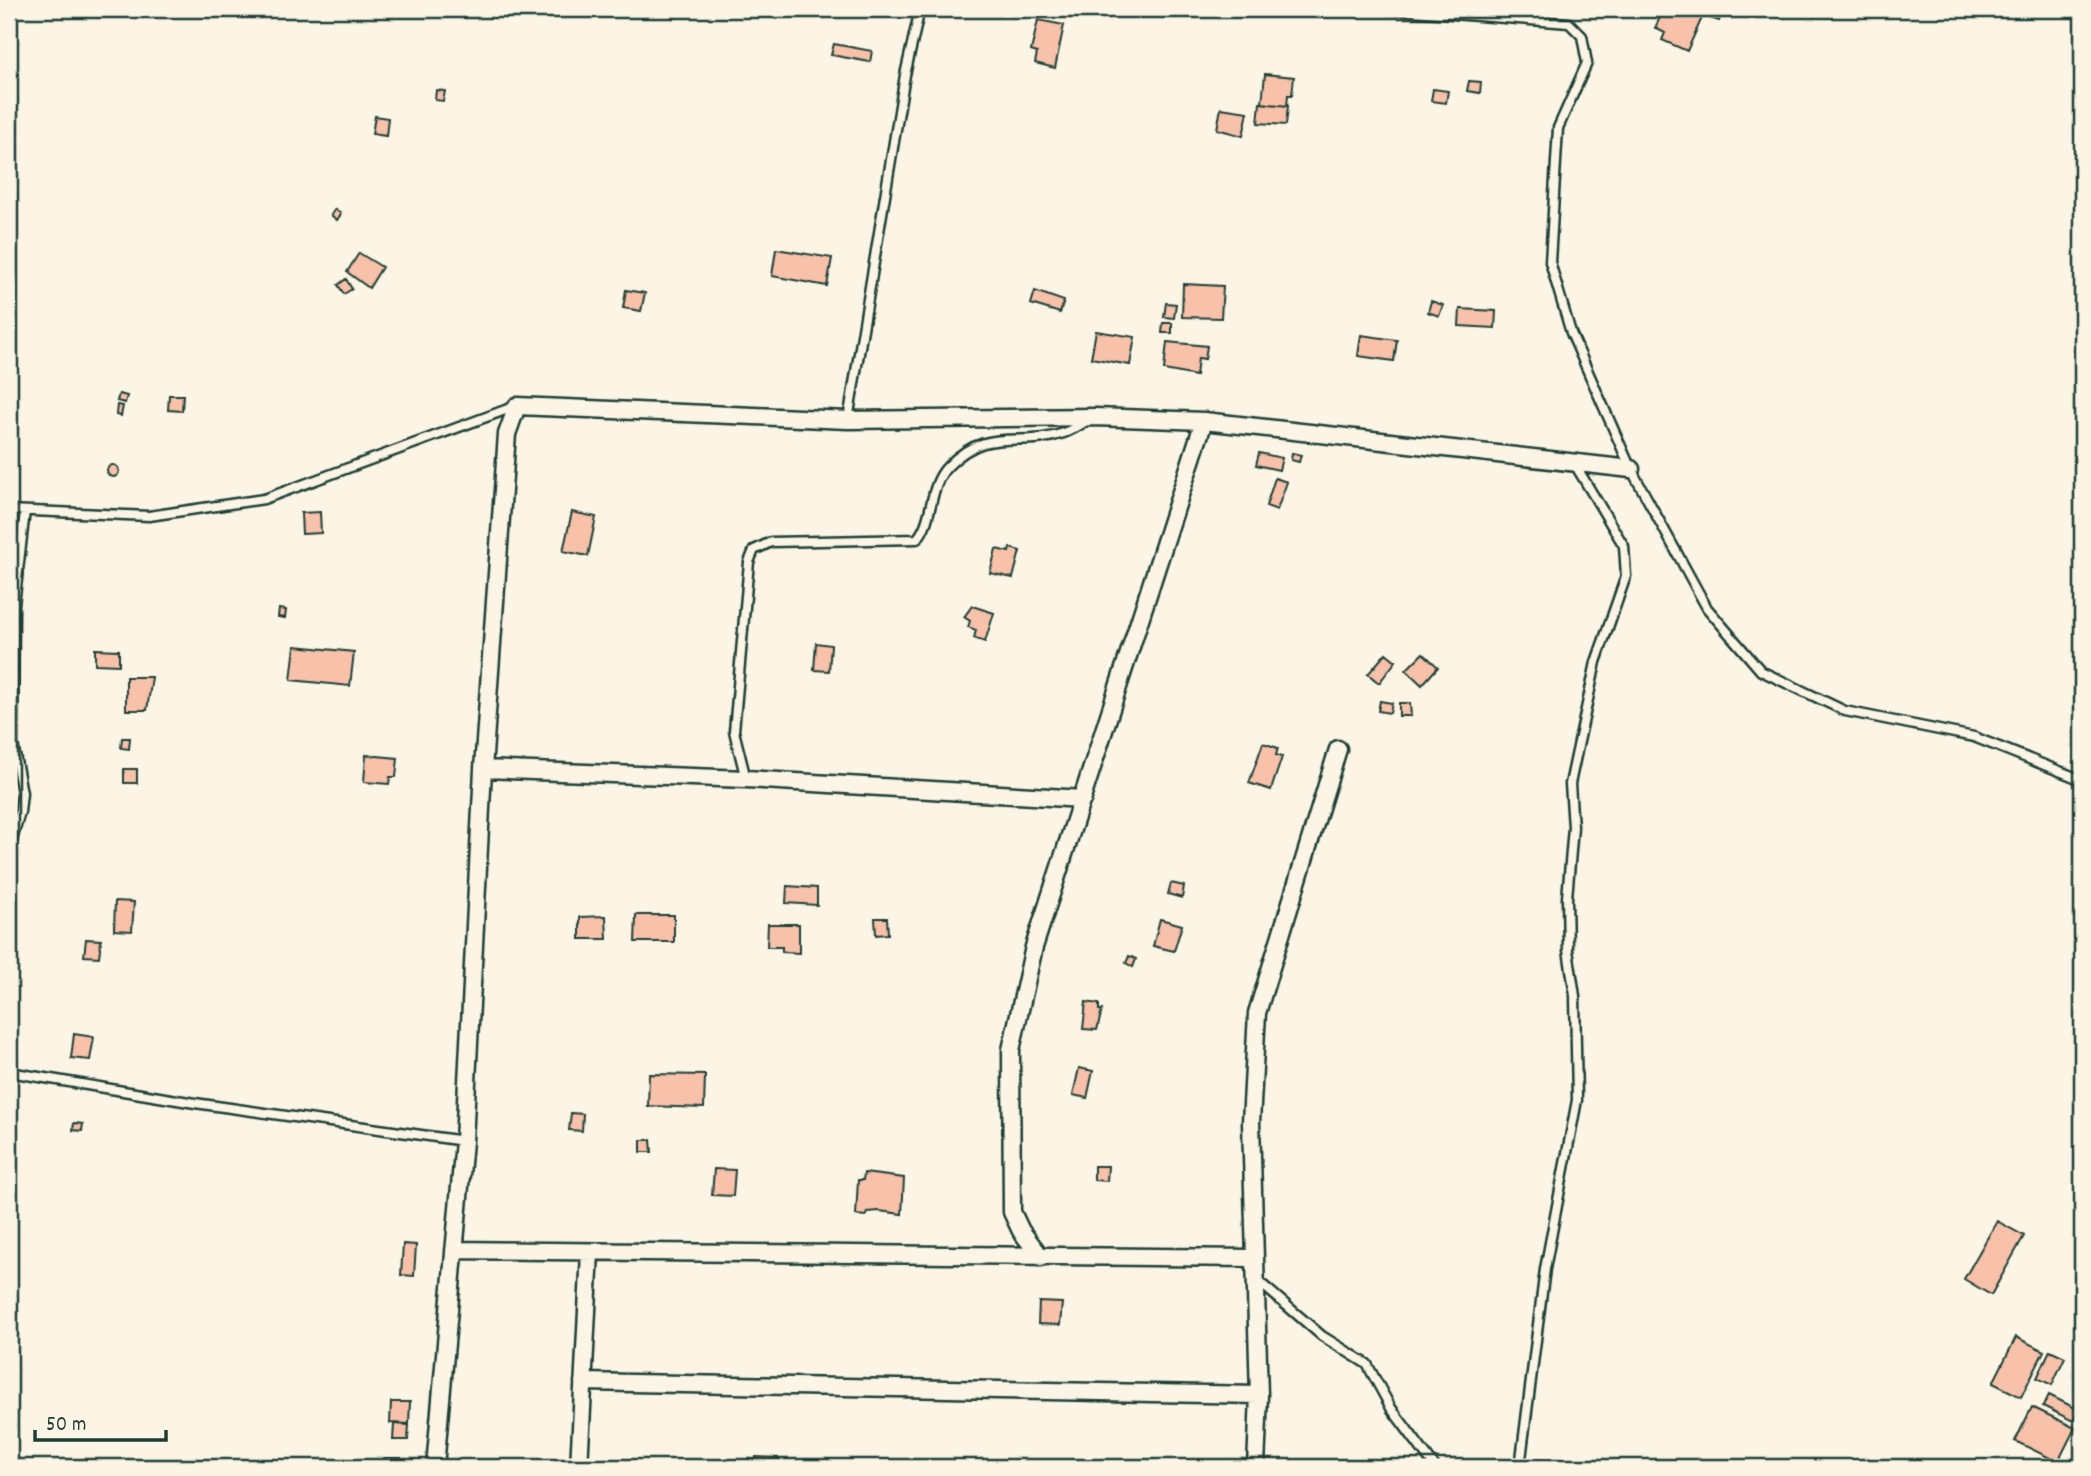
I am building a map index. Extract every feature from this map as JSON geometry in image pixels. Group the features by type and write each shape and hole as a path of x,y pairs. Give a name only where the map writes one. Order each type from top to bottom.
{"street":[{"path":"435,1467 464,1141 483,769 508,434 517,406 848,420 1095,417 1204,421 1632,469"},
{"path":"1041,1257 1021,1231 1012,1212 1011,1050 1034,947 1204,421"},
{"path":"1256,1467 1259,1395 1252,1258 1251,1122 1257,1013 1338,749"},
{"path":"483,769 746,779 1083,799"},
{"path":"454,1250 1252,1258"},
{"path":"579,1467 590,1252"},
{"path":"583,1382 1259,1395"}],"lane":[{"path":"848,420 905,75 920,9"},
{"path":"1385,9 1569,23 1582,36 1587,64 1558,128 1550,262 1571,333 1632,469 1707,608 1761,671 1845,711 1974,737 2082,780"},
{"path":"9,510 149,516 264,499 517,406"},
{"path":"746,779 734,731 749,562 754,550 771,542 916,539 922,533 931,497 941,475 948,465 976,445 994,439 1063,433 1095,417"},
{"path":"1520,1467 1545,1269 1577,1100 1575,996 1568,950 1567,898 1573,827 1570,784 1596,662 1626,576 1624,546 1574,463"},
{"path":"9,851 20,812 22,793 13,744 14,605 26,512"},
{"path":"9,1072 195,1103 464,1141"},
{"path":"1255,1278 1322,1336 1367,1364 1391,1408 1435,1467"}],"building":[{"path":"1671,9 1706,9 1687,51 1662,40 1665,33 1655,28 1662,13 1668,15"},
{"path":"1709,9 1723,9 1719,21 1707,17"},
{"path":"1038,20 1064,25 1055,68 1035,63 1037,53 1031,51"},
{"path":"834,44 872,51 870,62 831,55"},
{"path":"1265,74 1294,77 1292,95 1288,95 1287,106 1262,103"},
{"path":"1469,81 1481,82 1480,93 1467,91"},
{"path":"1433,89 1448,91 1446,103 1431,101"},
{"path":"436,90 445,91 443,101 435,100"},
{"path":"1260,103 1288,106 1286,125 1258,123"},
{"path":"1221,108 1248,112 1243,136 1217,129"},
{"path":"375,116 388,118 386,136 372,134"},
{"path":"335,209 341,214 337,220 331,215"},
{"path":"776,249 832,258 827,286 772,276"},
{"path":"359,253 382,267 369,288 347,272"},
{"path":"346,279 352,289 344,294 338,285"},
{"path":"1183,284 1223,286 1221,318 1182,317"},
{"path":"626,290 645,293 641,311 623,308"},
{"path":"1035,291 1064,301 1060,313 1031,304"},
{"path":"1431,301 1443,305 1439,316 1428,312"},
{"path":"1166,303 1176,304 1174,318 1164,317"},
{"path":"1460,309 1496,311 1495,328 1459,326"},
{"path":"1163,323 1172,323 1172,333 1162,333"},
{"path":"1096,331 1135,337 1130,365 1091,358"},
{"path":"1361,335 1397,340 1394,361 1358,356"},
{"path":"1167,342 1207,346 1205,359 1198,358 1196,376 1164,370"},
{"path":"119,394 127,396 125,403 117,401"},
{"path":"169,395 183,395 182,411 168,410"},
{"path":"117,405 123,406 121,416 116,415"},
{"path":"1259,453 1282,458 1279,470 1256,465"},
{"path":"1292,453 1301,455 1299,462 1291,460"},
{"path":"113,465 119,471 113,477 107,471"},
{"path":"1275,478 1287,482 1277,510 1266,506"},
{"path":"320,512 321,533 302,534 301,513"},
{"path":"572,512 596,517 588,556 563,551"},
{"path":"1010,548 1020,551 1013,578 990,573 996,549 1009,552"},
{"path":"972,606 994,613 985,642 974,638 976,630 968,627 970,621 964,617"},
{"path":"279,609 286,610 285,618 278,617"},
{"path":"816,643 831,645 829,671 814,670"},
{"path":"295,646 354,652 350,686 291,680"},
{"path":"95,649 119,650 119,665 95,664"},
{"path":"1386,653 1396,661 1379,683 1368,674"},
{"path":"1423,653 1438,667 1422,685 1406,670"},
{"path":"126,677 152,677 147,710 126,710"},
{"path":"1380,701 1392,703 1390,713 1378,711"},
{"path":"1399,703 1410,703 1411,716 1399,716"},
{"path":"122,738 130,738 129,749 121,748"},
{"path":"1263,743 1278,748 1276,755 1282,757 1271,790 1249,783"},
{"path":"366,755 398,758 396,777 390,777 389,784 364,782"},
{"path":"124,769 137,769 137,783 124,783"},
{"path":"1171,883 1184,886 1182,898 1168,894"},
{"path":"787,886 817,888 817,905 786,903"},
{"path":"115,901 134,902 132,931 114,930"},
{"path":"636,915 674,915 674,942 635,942"},
{"path":"606,916 607,939 580,939 580,917"},
{"path":"875,918 887,918 888,934 876,935"},
{"path":"1160,919 1182,925 1174,951 1153,946"},
{"path":"768,924 799,924 799,953 782,952 782,947 767,947"},
{"path":"86,939 101,940 99,957 84,956"},
{"path":"1129,956 1136,959 1133,967 1126,963"},
{"path":"1086,1002 1099,1004 1099,1010 1102,1010 1097,1030 1083,1029"},
{"path":"74,1034 94,1037 90,1060 71,1058"},
{"path":"1079,1068 1093,1071 1087,1098 1073,1095"},
{"path":"649,1074 705,1075 704,1108 648,1106"},
{"path":"571,1113 583,1114 582,1131 569,1130"},
{"path":"74,1123 83,1124 82,1131 73,1130"},
{"path":"641,1140 651,1140 652,1152 641,1152"},
{"path":"1094,1166 1108,1166 1107,1181 1094,1180"},
{"path":"714,1169 735,1170 733,1196 712,1195"},
{"path":"864,1173 904,1178 902,1214 879,1211 867,1212 866,1216 856,1215 858,1180 863,1180"},
{"path":"1997,1221 2024,1236 1991,1295 1964,1279"},
{"path":"403,1244 416,1245 414,1276 401,1275"},
{"path":"1039,1302 1062,1303 1060,1325 1038,1324"},
{"path":"2016,1337 2044,1351 2021,1397 1993,1383"},
{"path":"2050,1350 2065,1357 2052,1385 2037,1378"},
{"path":"2049,1395 2079,1410 2073,1421 2043,1406"},
{"path":"391,1402 410,1402 409,1424 390,1423"},
{"path":"2032,1407 2075,1428 2058,1462 2015,1441"},
{"path":"394,1424 409,1425 408,1440 393,1440"},
{"path":"756,1457 778,1458 778,1467 755,1467"},
{"path":"384,1458 401,1458 401,1467 384,1467"},
{"path":"675,1463 692,1464 692,1467 675,1467"}]}
